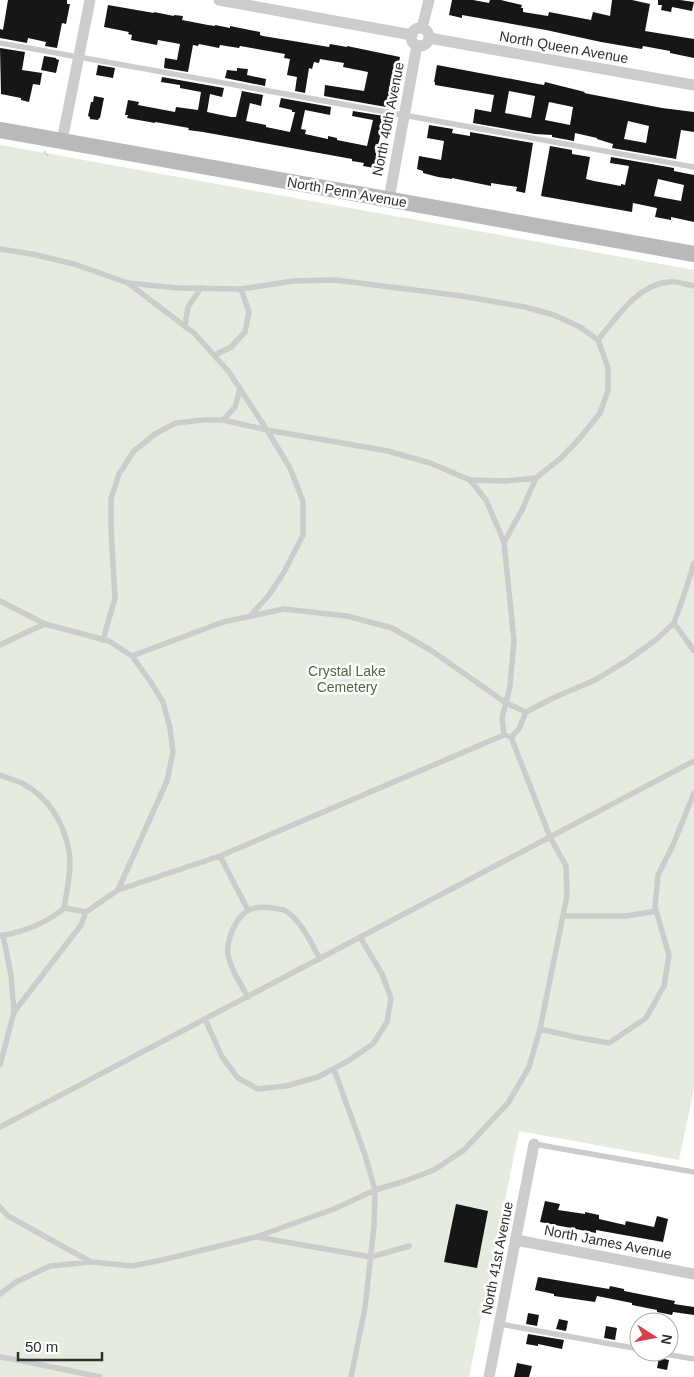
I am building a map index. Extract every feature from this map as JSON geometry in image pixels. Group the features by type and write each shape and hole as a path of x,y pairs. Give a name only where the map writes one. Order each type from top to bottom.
{"main road":[{"name":"North Penn Avenue","path":"0,130 694,254"}],"street":[{"path":"62,141 90,0"},
{"path":"219,0 415,40"},
{"path":"422,28 429,0"},
{"path":"422,28 427,31 429,38 426,44 420,46 415,40 414,30 422,28"},
{"name":"North Queen Avenue","path":"429,38 694,85"},
{"name":"North 40th Avenue","path":"388,199 405,115 415,40"},
{"name":"North 41st Avenue","path":"489,1377 534,1144"},
{"name":"North James Avenue","path":"516,1240 694,1274"}],"lane":[{"path":"0,43 694,167"},
{"path":"0,250 32,254 74,264 128,283 178,288 241,289 293,282 335,280 462,296 525,307 554,315 580,327 598,340 608,368 608,390 600,414 561,458 536,478 522,510 504,542"},
{"path":"598,340 624,308 649,287 671,282 694,286"},
{"path":"128,283 195,334 229,372 290,468 303,501 303,535 274,588 250,616"},
{"path":"185,326 188,307 201,288"},
{"path":"215,356 231,347 245,332 249,312 241,289"},
{"path":"223,420 234,407 240,389"},
{"path":"103,640 115,598 111,499 119,474 134,451 155,434 176,423 223,420 267,430 388,451 430,463 470,480 505,481 536,478"},
{"path":"470,480 486,500 504,542 514,641 510,686 502,718 504,735"},
{"path":"512,737 520,729 526,712 595,680 658,639 674,623 694,563"},
{"path":"0,601 45,624 109,642 132,656 163,702 170,728 173,752 167,781 118,890"},
{"path":"132,656 223,622 284,609 347,616 392,628 432,651 478,682 506,704 526,712"},
{"path":"674,623 694,651"},
{"path":"0,645 45,624"},
{"path":"14,1012 81,925 86,912 118,890 220,856 504,735 512,737"},
{"path":"0,1294 16,1282 50,1266 91,1262 133,1266 256,1237 334,1208 374,1190 434,1170 464,1150 508,1103 529,1067 540,1029 567,896 566,866 550,837 512,737"},
{"path":"0,1127 694,761"},
{"path":"0,775 22,784 45,800 60,822 69,852 68,883 64,908 54,918 13,934 2,936 11,975 14,1012 0,1065"},
{"path":"540,1029 609,1043 646,1018 664,986 669,955 655,907 658,875 673,845 694,792"},
{"path":"220,856 248,910"},
{"path":"248,997 237,980 228,955 230,937 237,921 248,910 265,907 284,910 298,923 320,959"},
{"path":"64,908 86,912"},
{"path":"563,916 626,916 656,911"},
{"path":"205,1019 222,1057 238,1078 258,1088 286,1086 318,1078 348,1062 373,1044 387,1022 391,998 382,974 360,937"},
{"path":"334,1069 365,1155 374,1190 374,1226 365,1308 351,1377"},
{"path":"534,1144 694,1172"},
{"path":"0,1207 8,1216 91,1262"},
{"path":"256,1237 370,1257 409,1246"},
{"path":"500,1324 629,1347"},
{"path":"0,1357 100,1377"},
{"path":"679,1357 694,1360"}],"path":[{"path":"44,151 44,154 48,155"}],"green space":[{"name":"Crystal Lake Cemetery","path":"0,145 694,270 694,1089 679,1160 519,1131 469,1377 0,1377"}],"building":[{"path":"8,0 67,0 67,4 70,4 66,24 62,23 57,48 45,46 46,42 28,38 27,43 0,38 0,29 3,30"},
{"path":"452,0 473,0 489,3 490,0 501,0 522,5 523,12 548,16 549,12 591,20 593,12 610,16 612,0 632,0 650,4 645,31 694,39 694,58 643,46 642,49 462,15 462,18 449,15"},
{"path":"658,0 694,2 692,11 672,7 671,12 661,10 662,5 658,5"},
{"path":"108,5 183,16 182,20 230,28 230,26 260,32 260,35 263,36 329,47 330,44 347,46 400,57 395,84 392,83 387,107 324,96 325,85 364,91 368,72 343,67 344,63 320,59 319,63 314,62 312,69 309,68 305,93 295,91 297,77 287,75 290,59 284,58 285,54 240,46 239,48 220,45 219,48 199,44 198,46 193,45 188,72 164,68 165,58 177,60 180,44 158,40 157,45 131,40 132,35 128,34 129,32 104,27"},
{"path":"0,48 25,52 22,70 42,73 40,85 33,84 29,102 21,100 21,98 1,94"},
{"path":"44,56 59,60 56,73 41,70"},
{"path":"98,65 115,68 113,78 96,75"},
{"path":"437,65 544,85 545,82 584,93 662,108 694,112 694,132 681,130 676,159 612,148 613,144 575,133 574,141 552,137 552,135 535,134 473,123 475,109 491,112 494,95 435,85","holes":["509,91 535,96 531,118 505,113","549,102 573,107 570,125 545,120","628,121 649,126 646,143 624,139"]},
{"path":"237,68 248,69 247,75 266,79 265,86 225,78 227,70 237,71"},
{"path":"162,77 224,88 222,97 210,94 207,112 231,117 236,117 242,91 263,95 261,106 250,103 246,121 290,132 295,112 279,107 281,98 331,107 330,115 305,110 301,129 306,130 305,134 328,139 328,136 337,138 337,140 367,146 373,120 352,116 353,111 384,116 378,147 382,148 378,166 374,165 374,168 363,166 364,163 352,161 352,159 127,118 128,115 125,115 128,100 139,102 138,105 175,112 176,107 198,110 201,92 180,88 180,85 161,82"},
{"path":"94,96 104,98 98,120 90,119 88,116"},
{"path":"429,125 453,129 452,133 470,136 470,132 533,143 525,193 516,191 517,187 491,183 491,186 438,177 423,173 423,171 417,169 419,156 441,160 444,141 427,138"},
{"path":"550,146 572,150 572,154 590,157 586,179 594,181 621,186 621,184 625,185 629,166 610,163 611,157 674,168 674,171 694,175 694,222 671,217 671,220 655,217 657,208 633,203 632,212 541,196","holes":["658,179 684,185 681,201 654,196"]},
{"path":"545,1201 560,1204 558,1210 599,1215 599,1219 625,1225 626,1221 654,1227 657,1216 668,1219 663,1242 596,1230 596,1233 540,1222"},
{"path":"456,1204 488,1211 477,1268 444,1262"},
{"path":"538,1277 609,1289 610,1286 624,1289 624,1291 675,1301 674,1304 694,1307 694,1315 679,1312 657,1312 657,1310 632,1305 632,1303 597,1296 595,1302 554,1296 554,1294 535,1290"},
{"path":"528,1313 539,1315 537,1326 526,1324"},
{"path":"559,1319 568,1321 566,1331 556,1329"},
{"path":"606,1326 617,1328 615,1340 604,1338"},
{"path":"528,1334 564,1340 562,1349 538,1344 538,1346 526,1344"},
{"path":"658,1362 669,1362 667,1370 657,1368"},
{"path":"517,1363 532,1366 529,1377 514,1377"}]}
